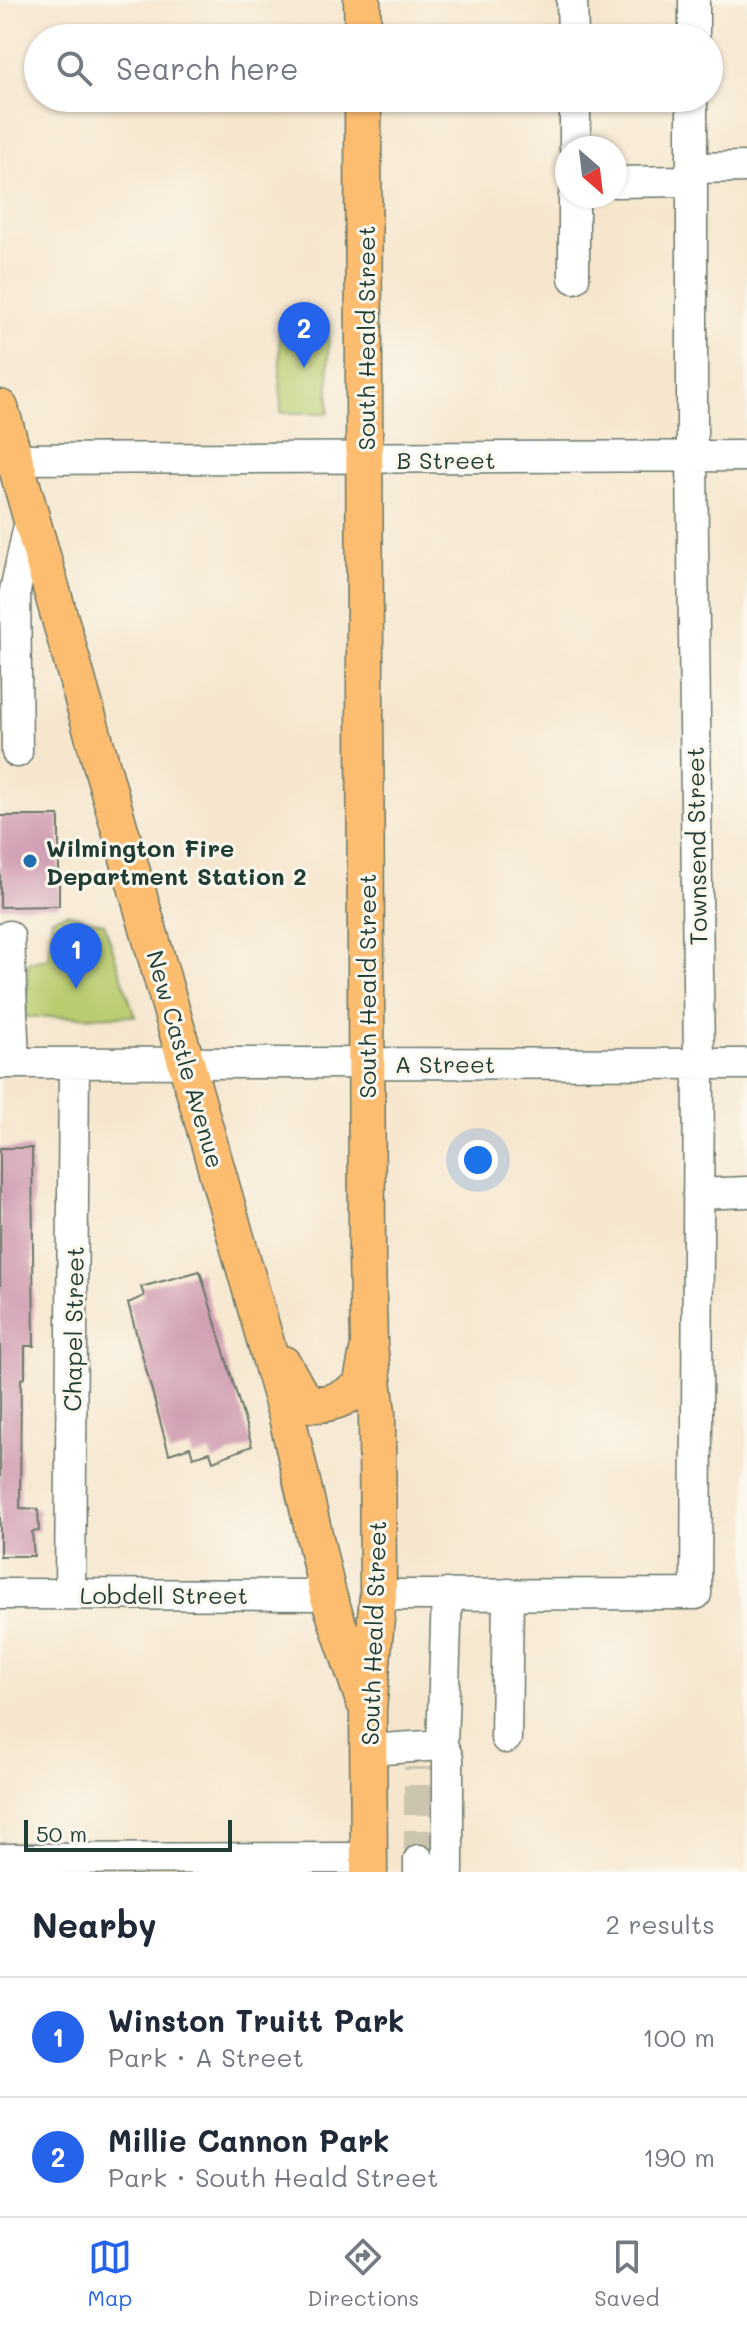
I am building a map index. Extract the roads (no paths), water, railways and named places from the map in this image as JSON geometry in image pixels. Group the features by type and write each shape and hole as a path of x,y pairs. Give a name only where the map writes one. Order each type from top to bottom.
{"main road":[{"path":"362,0 363,24"},
{"name":"South Heald Street","path":"363,112 366,1063 369,1345 377,1413 378,1595 368,1710 369,1865"},
{"name":"New Castle Avenue","path":"0,408 7,459 31,516 260,1320 310,1509 328,1595 368,1710"},
{"path":"260,1320 298,1391 310,1404 325,1405 340,1401 361,1387 369,1345"}],"street":[{"path":"572,0 573,24"},
{"path":"694,0 694,24"},
{"path":"575,112 575,136"},
{"name":"Townsend Street","path":"508,1594 696,1594 699,1064 692,457 692,112"},
{"path":"627,181 747,167"},
{"path":"574,208 574,278"},
{"name":"B Street","path":"7,459 747,456"},
{"path":"17,752 15,591 31,516"},
{"path":"7,1063 9,936"},
{"name":"A Street","path":"7,1063 747,1064"},
{"name":"Chapel Street","path":"70,1594 74,1064"},
{"path":"698,1194 747,1192"},
{"name":"Lobdell Street","path":"0,1594 328,1595"},
{"path":"427,1753 447,1594"},
{"path":"378,1595 508,1594 506,1738"},
{"path":"368,1750 427,1753 448,1758 448,1872"},
{"path":"0,1859 369,1865"}],"tunnel":[{"path":"419,1767 419,1860"}],"place":[{"name":"Millie Cannon Park","path":"304,368"},
{"name":"Wilmington Fire Department Station 2","path":"30,861"},
{"name":"Winston Truitt Park","path":"76,989"}]}
